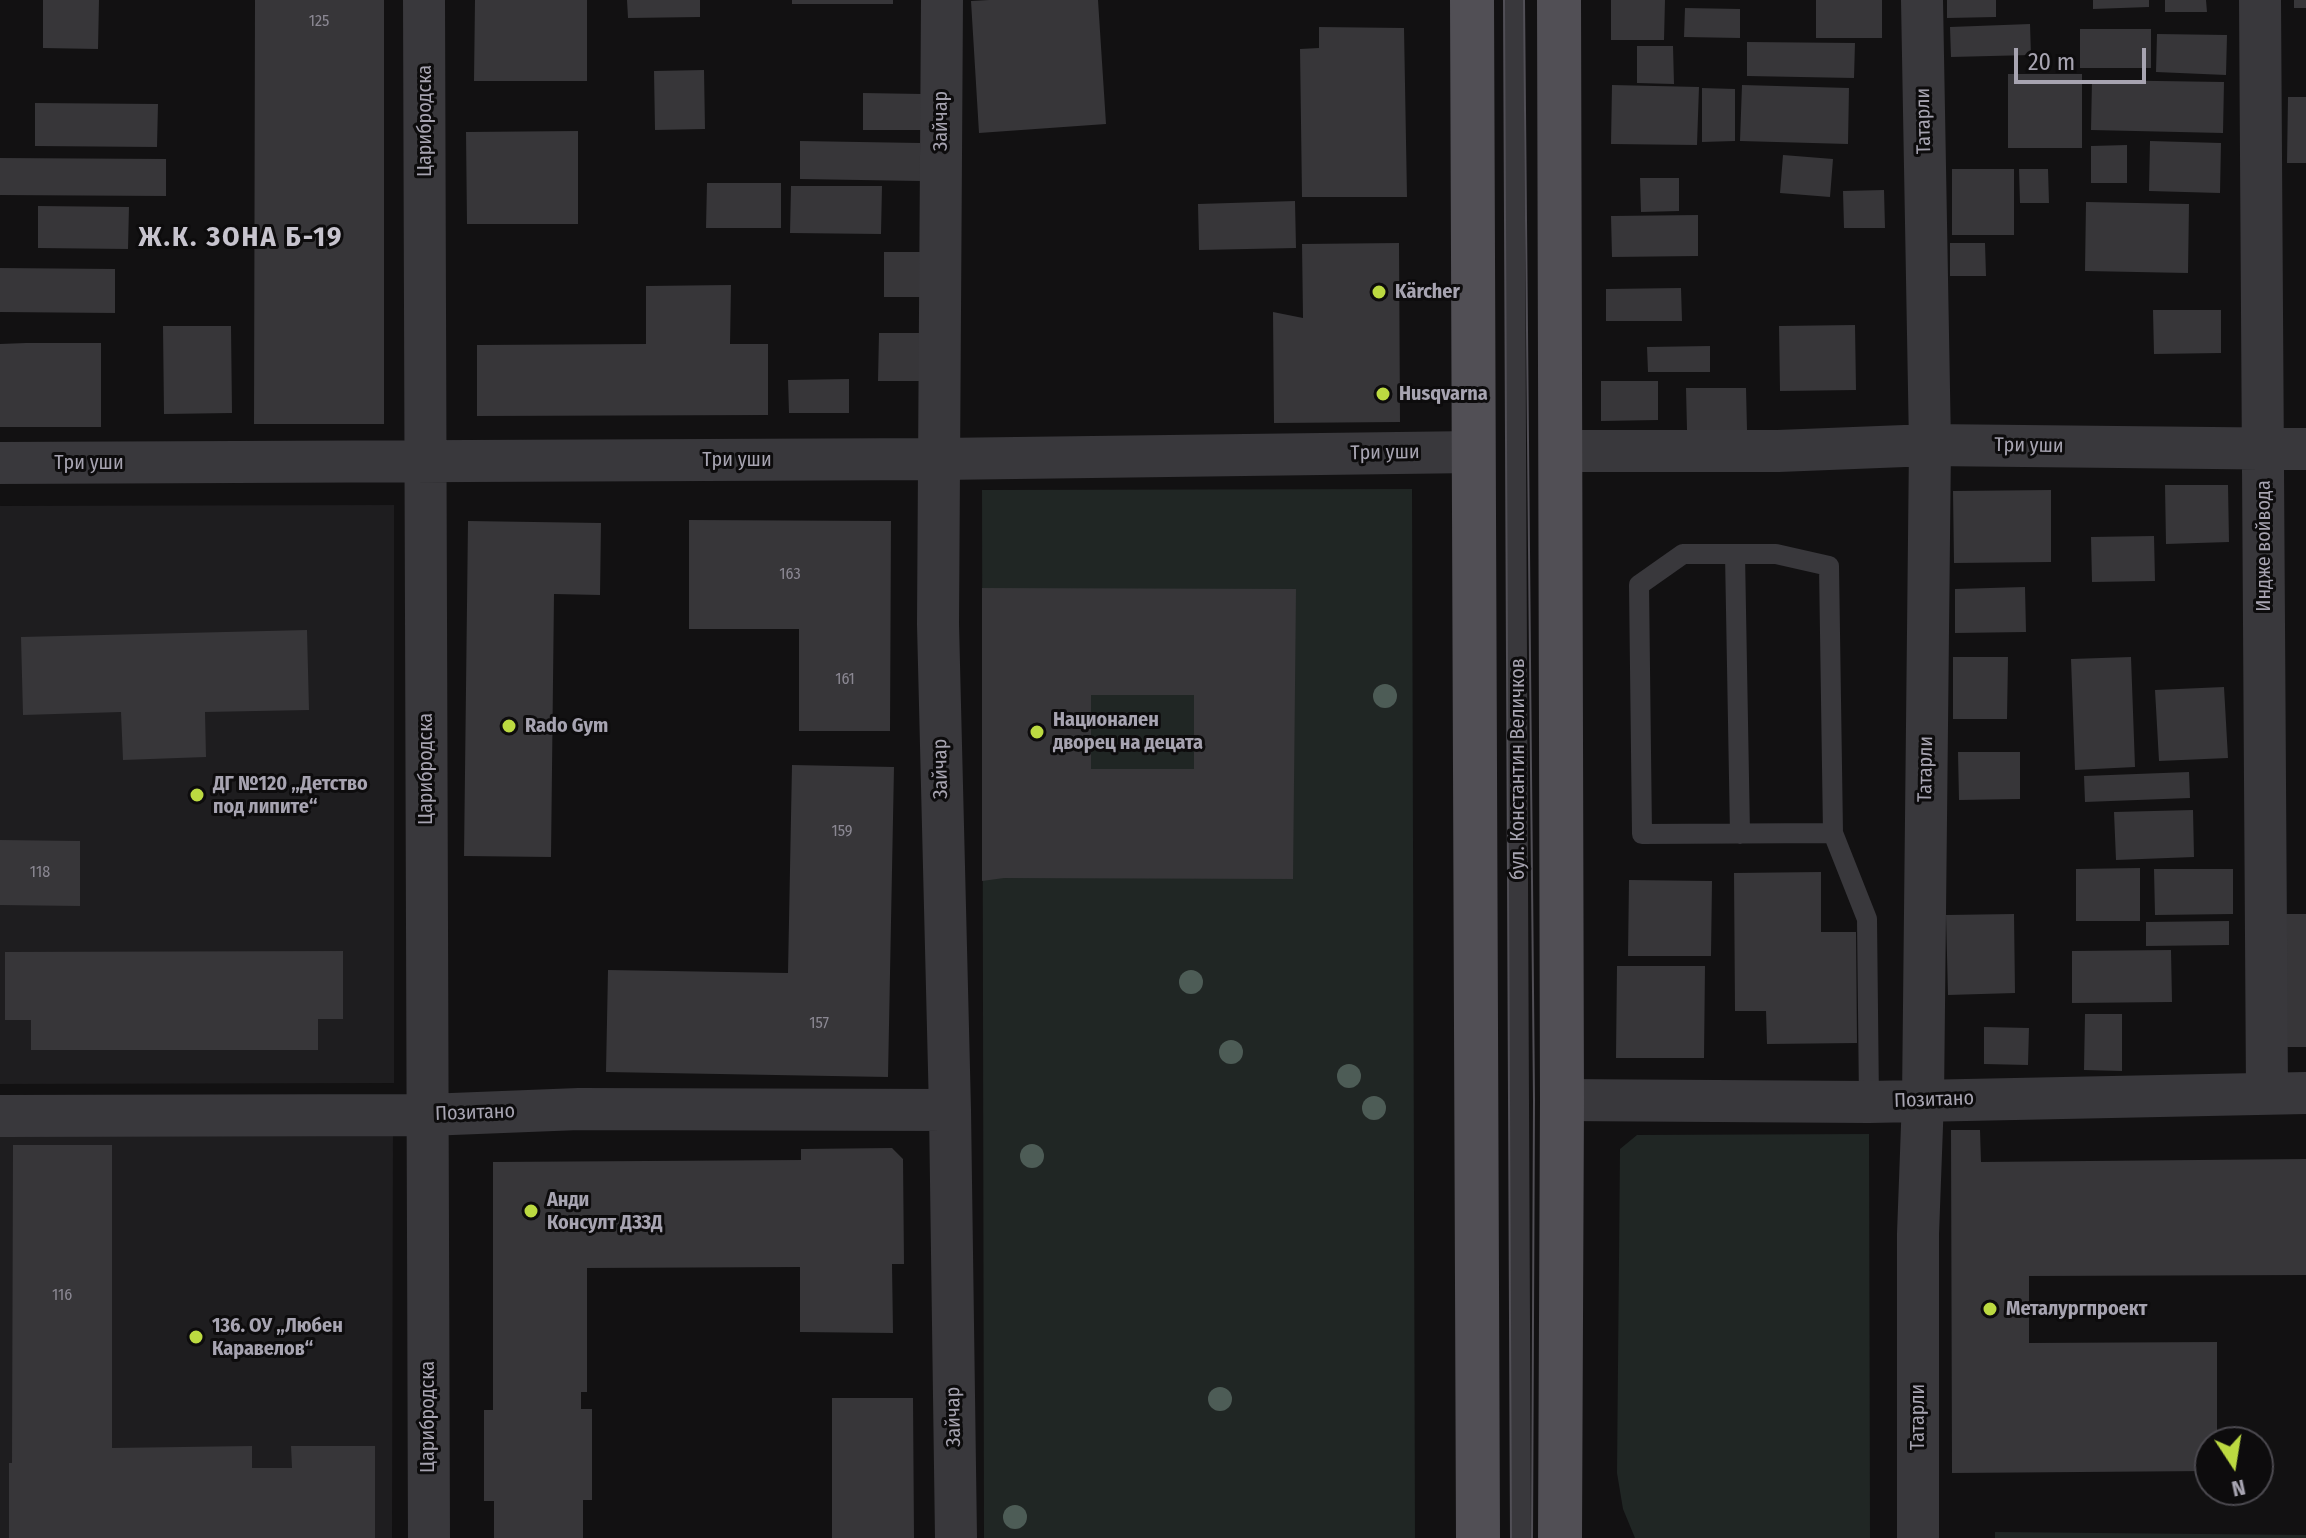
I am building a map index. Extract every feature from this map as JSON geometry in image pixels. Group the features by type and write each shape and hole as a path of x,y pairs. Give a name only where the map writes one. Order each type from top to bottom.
{"main road":[{"path":"1472,0 1478,1538"},
{"name":"бул. Константин Величков","path":"1553,1534 1562,1100 1559,0"}],"street":[{"name":"Царибродска","path":"424,0 429,1538"},
{"name":"Зайчар","path":"942,0 938,624 950,1110 956,1538"},
{"name":"Татарли","path":"1918,1538 1918,1234 1923,1099 1930,445 1922,0"},
{"name":"Индже войвода","path":"2260,0 2263,449 2286,1093"},
{"name":"Три уши","path":"1560,451 1778,451 1930,445 2306,449"},
{"name":"Три уши","path":"0,463 940,459 1474,452"},
{"name":"Позитано","path":"1562,1100 1869,1102 2286,1093"},
{"name":"Позитано","path":"0,1116 427,1115 579,1109 950,1110"}],"lane":[{"name":"бул. Константин Величков","path":"1514,0 1553,1534"},
{"path":"1833,833 1642,834 1639,585 1683,554 1776,554 1829,566 1833,833 1867,919 1869,1102"},
{"path":"1735,554 1740,834"}],"shaded area":[{"path":"1412,489 1415,1538 984,1538 982,490"},
{"name":"ДГ №120 „Детство под липите“","path":"394,505 394,1083 0,1084 0,506"},
{"name":"136. ОУ „Любен Каравелов“","path":"393,1129 392,1538 0,1538 0,1136"},
{"path":"1869,1134 1870,1538 1635,1538 1623,1509 1617,1473 1620,1149 1637,1135"},
{"path":"1995,1532 2306,1535 2306,1538 1995,1538"}],"building":[{"path":"43,0 99,0 98,49 43,48"},
{"path":"255,0 384,0 384,424 254,424"},
{"path":"475,0 587,0 587,81 474,81"},
{"path":"627,0 700,0 700,17 628,18"},
{"path":"792,0 893,0 893,4 792,4"},
{"path":"1098,0 1106,124 979,133 971,1"},
{"path":"1611,0 1665,0 1664,40 1611,40"},
{"path":"1816,0 1882,0 1882,38 1816,38"},
{"path":"1947,0 1996,0 1996,17 1947,18"},
{"path":"2093,0 2149,0 2149,7 2093,9"},
{"path":"2165,0 2206,0 2207,12 2165,12"},
{"path":"2294,0 2306,0 2306,8 2294,8"},
{"path":"1685,8 1740,9 1740,38 1684,37"},
{"path":"2030,24 2031,55 1951,57 1950,27"},
{"path":"1319,27 1404,28 1407,197 1302,197 1300,49 1319,48"},
{"path":"2080,29 2151,29 2151,68 2080,68"},
{"path":"2157,34 2227,35 2226,75 2156,72"},
{"path":"1747,42 1855,43 1854,78 1747,76"},
{"path":"1637,46 1673,46 1674,84 1637,83"},
{"path":"704,70 705,129 655,130 654,71"},
{"path":"2008,74 2082,74 2082,148 2008,148"},
{"path":"2092,80 2224,82 2223,133 2091,130"},
{"path":"1612,85 1699,87 1697,145 1611,144"},
{"path":"1742,85 1849,88 1848,144 1740,141"},
{"path":"1702,88 1735,89 1735,141 1702,142"},
{"path":"863,93 922,94 922,130 863,130"},
{"path":"2288,97 2306,97 2306,163 2287,163"},
{"path":"35,103 158,104 157,147 35,146"},
{"path":"578,131 578,224 467,224 466,132"},
{"path":"800,141 920,143 920,181 800,179"},
{"path":"2150,141 2221,143 2220,193 2149,191"},
{"path":"2127,145 2127,183 2091,183 2091,146"},
{"path":"1783,155 1833,159 1830,197 1780,193"},
{"path":"0,158 166,159 166,196 0,195"},
{"path":"1952,169 2014,169 2014,235 1952,235"},
{"path":"2019,169 2048,169 2049,203 2020,203"},
{"path":"1640,178 1679,178 1679,211 1641,212"},
{"path":"707,183 781,183 781,228 706,228"},
{"path":"791,186 882,186 881,234 790,233"},
{"path":"1884,190 1885,228 1844,228 1843,191"},
{"path":"1295,201 1296,248 1199,250 1198,204"},
{"path":"2086,202 2189,204 2188,273 2085,271"},
{"path":"38,206 129,207 128,249 38,248"},
{"path":"1698,215 1698,256 1612,257 1611,216"},
{"path":"1399,243 1400,422 1274,423 1273,312 1303,318 1302,244"},
{"path":"1950,243 1985,243 1986,276 1950,276"},
{"path":"884,252 920,252 920,297 884,297"},
{"path":"0,268 115,269 115,313 0,312"},
{"path":"731,285 730,344 768,344 768,415 477,416 477,345 646,344 646,286"},
{"path":"1681,288 1682,321 1606,321 1606,289"},
{"path":"2153,310 2221,310 2221,353 2154,354"},
{"path":"1855,325 1856,390 1780,391 1779,326"},
{"path":"163,326 231,326 232,413 164,414"},
{"path":"879,333 924,333 923,381 878,381"},
{"path":"101,343 101,427 0,427 0,344"},
{"path":"1710,346 1710,372 1648,372 1647,347"},
{"path":"849,379 849,413 789,413 788,380"},
{"path":"1601,381 1658,381 1658,420 1601,421"},
{"path":"1686,388 1746,388 1747,430 1687,430"},
{"path":"2165,485 2228,485 2229,542 2166,544"},
{"path":"2051,490 2051,562 1954,563 1953,491"},
{"path":"689,520 891,521 890,731 799,731 799,629 689,629"},
{"name":"Rado Gym","path":"468,521 601,523 600,595 554,594 551,857 464,856"},
{"path":"2154,536 2155,581 2092,582 2091,537"},
{"path":"2025,587 2026,632 1955,633 1955,589"},
{"name":"Национален дворец на децата","path":"982,588 1296,589 1293,879 1004,878 982,881","holes":["1091,695 1194,695 1194,769 1091,769"]},
{"path":"307,630 309,710 205,712 206,757 123,760 121,712 23,715 21,637"},
{"path":"1953,657 2008,657 2007,719 1953,719"},
{"path":"2131,657 2135,767 2075,770 2071,659"},
{"path":"2224,687 2228,758 2159,761 2155,690"},
{"path":"1958,752 2020,752 2020,799 1959,800"},
{"path":"792,765 894,767 888,1077 606,1072 608,970 788,973"},
{"path":"2189,772 2190,798 2085,802 2084,776"},
{"path":"2193,810 2194,857 2116,860 2114,812"},
{"path":"0,840 80,841 80,906 0,905"},
{"path":"2140,868 2140,921 2076,921 2076,869"},
{"path":"2154,869 2233,869 2233,914 2155,915"},
{"path":"1821,872 1821,932 1856,932 1857,1043 1767,1044 1766,1011 1735,1011 1734,873"},
{"path":"1629,880 1712,881 1711,956 1628,956"},
{"path":"2014,914 2015,993 1948,995 1946,915"},
{"path":"2283,914 2306,914 2306,1047 2281,1047"},
{"path":"2229,921 2229,945 2146,946 2146,922"},
{"path":"2171,950 2172,1002 2072,1003 2072,951"},
{"path":"343,951 343,1019 318,1019 318,1050 31,1050 31,1020 5,1020 5,952"},
{"path":"1617,966 1705,966 1704,1058 1616,1058"},
{"path":"2085,1014 2122,1014 2122,1071 2084,1070"},
{"path":"1984,1027 2029,1028 2028,1065 1984,1064"},
{"name":"Металургпроект","path":"1951,1130 1980,1130 1981,1162 2306,1159 2306,1275 2029,1276 2029,1343 2217,1342 2217,1426 2194,1426 2194,1471 1952,1473"},
{"path":"13,1145 112,1145 112,1448 252,1446 252,1468 292,1468 291,1446 375,1446 375,1538 9,1538"},
{"path":"892,1148 903,1159 904,1264 892,1264 893,1333 800,1332 800,1267 587,1268 587,1392 581,1392 581,1409 592,1409 592,1500 583,1500 583,1538 494,1538 494,1501 484,1501 484,1410 493,1410 493,1162 801,1160 801,1149"},
{"path":"832,1398 913,1398 914,1538 832,1538"}],"tram line":[{"path":"1504,0 1511,1538"},
{"path":"1524,0 1534,1100 1532,1538"}],"place":[{"name":"Kärcher","path":"1379,292"},
{"name":"Husqvarna","path":"1383,394"},
{"name":"Rado Gym","path":"509,726"},
{"name":"Национален дворец на децата","path":"1037,732"},
{"name":"ДГ №120 „Детство под липите“","path":"197,795"},
{"name":"Анди Консулт ДЗЗД","path":"531,1211"},
{"name":"Металургпроект","path":"1990,1309"},
{"name":"136. ОУ „Любен Каравелов“","path":"196,1337"}],"district":[{"name":"Ж.К. ЗОНА Б-19","path":"241,238"}]}
